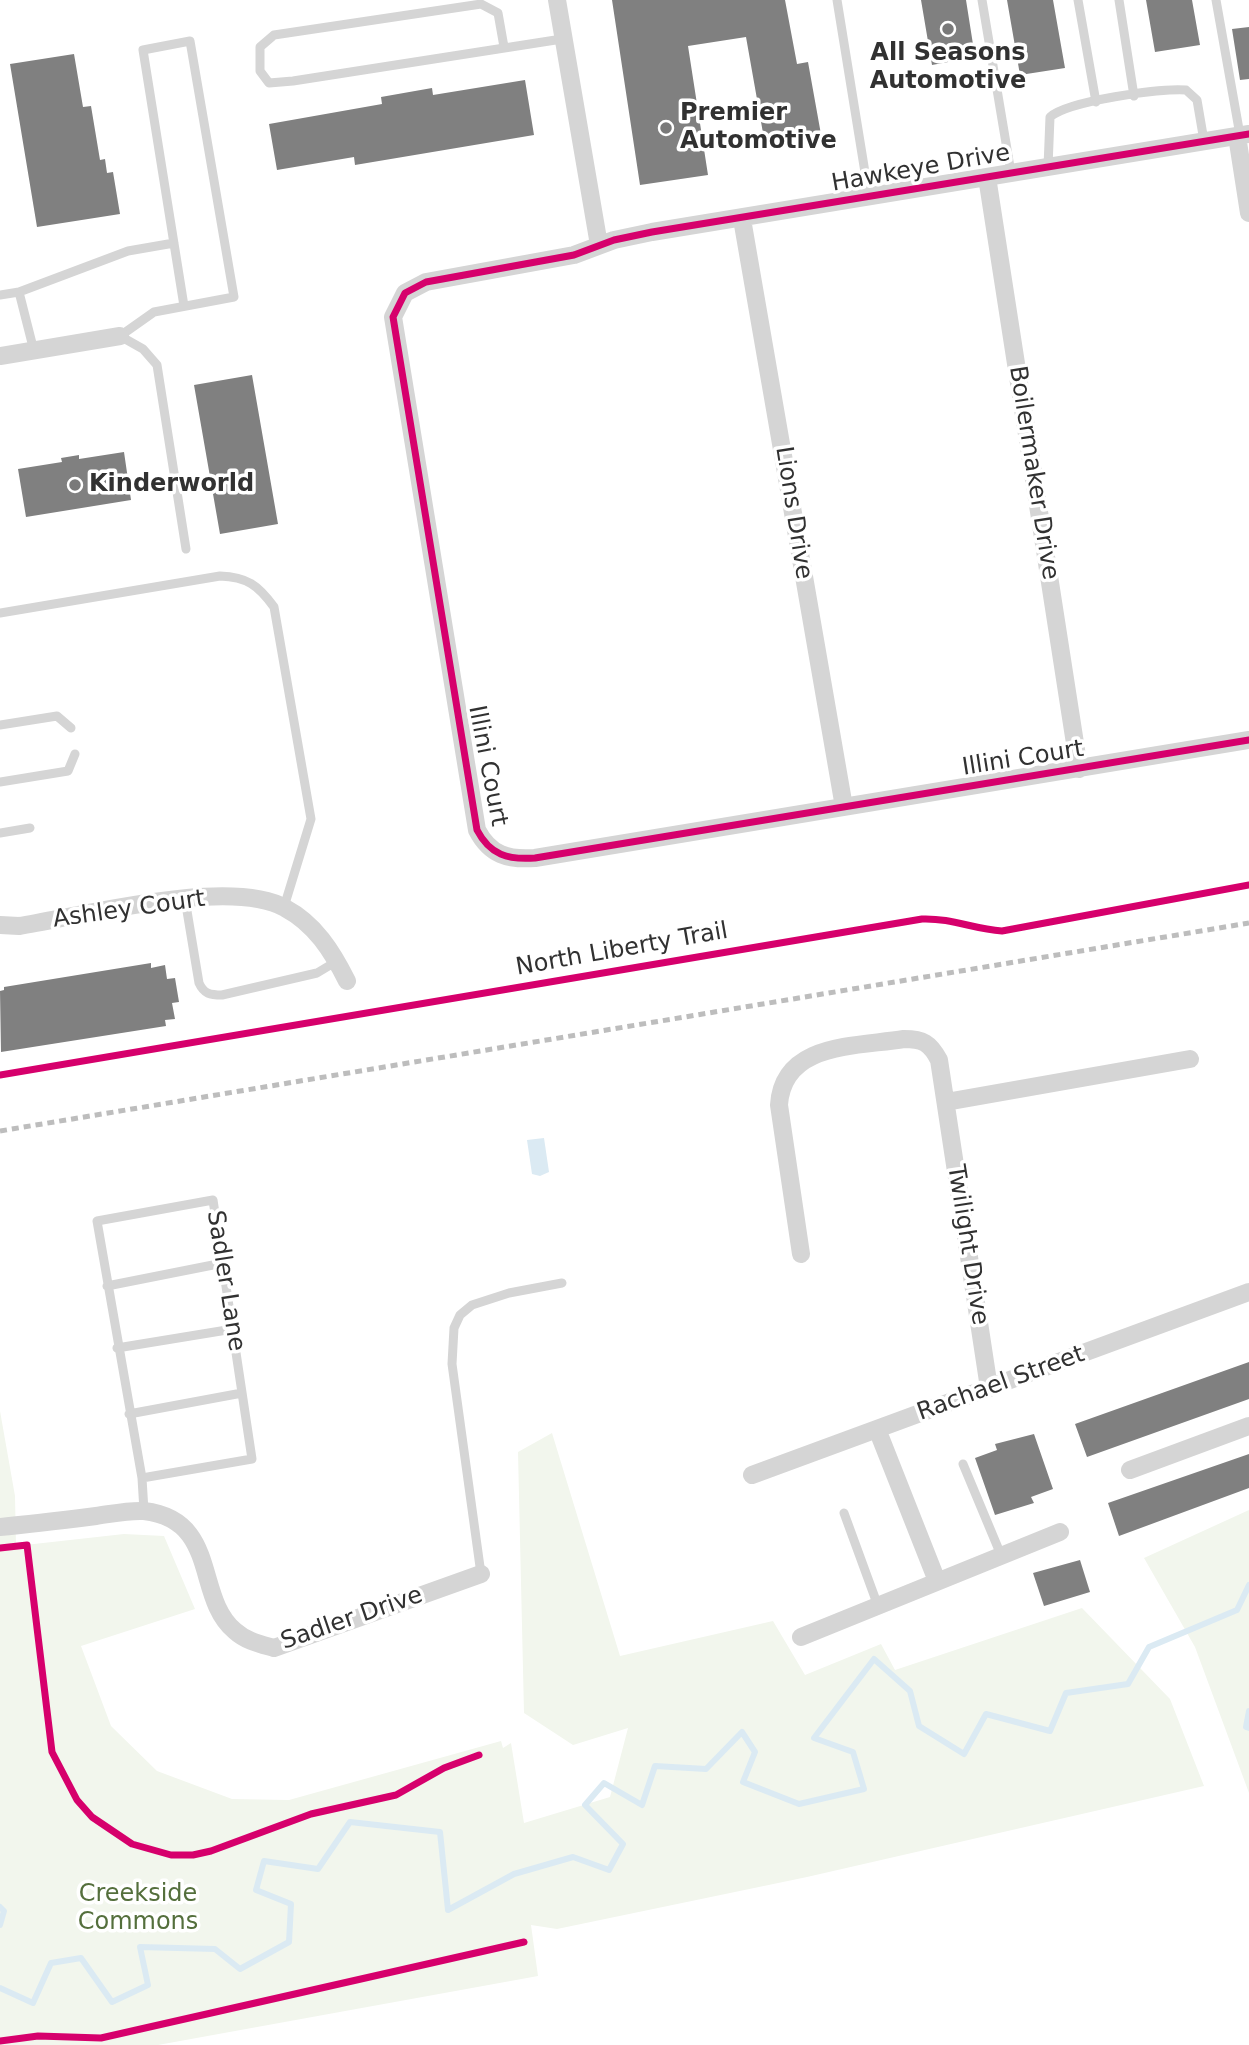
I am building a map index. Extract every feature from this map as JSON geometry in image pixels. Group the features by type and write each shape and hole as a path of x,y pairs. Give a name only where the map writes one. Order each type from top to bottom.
{"street":[{"path":"557,0 600,246"},
{"path":"1242,135 1249,213"},
{"name":"Hawkeye Drive","path":"600,246 652,232 1242,135"},
{"name":"Boilermaker Drive","path":"987,177 1079,769"},
{"name":"Lions Drive","path":"742,219 844,807"},
{"name":"Illini Court","path":"600,246 574,255 426,282 405,293 393,317 477,830 483,842 496,854 516,860 1249,740"},
{"path":"0,356 121,337"},
{"name":"Ashley Court","path":"0,925 19,926 185,898 243,897 284,906 318,933 347,981"},
{"name":"Twilight Drive","path":"801,1254 779,1105 780,1087 787,1072 815,1054 919,1039 931,1045 939,1060 989,1388"},
{"path":"946,1102 1190,1059"},
{"name":"Rachael Street","path":"752,1475 1249,1292"},
{"path":"1130,1470 1249,1426"},
{"path":"877,1429 937,1581"},
{"name":"Sadler Drive","path":"0,1527 144,1511 169,1519 186,1530 198,1546 222,1616 234,1631 251,1642 274,1648 481,1574"},
{"path":"801,1637 1060,1532"}],"lane":[{"path":"838,0 869,197"},
{"path":"982,0 1012,173"},
{"path":"1078,0 1096,102"},
{"path":"1119,0 1134,96"},
{"path":"1216,0 1242,135"},
{"path":"505,47 498,13 481,4 274,35 260,47 260,71 269,83 293,81 562,39"},
{"path":"184,306 143,50 190,41 234,297 154,312 121,337 143,349 157,365 187,549"},
{"path":"1048,167 1049,117 1063,108 1096,102 1174,89 1193,94 1204,141"},
{"path":"0,295 19,292 128,251 174,243"},
{"path":"19,292 34,351"},
{"path":"0,613 220,576 242,577 260,588 274,607 311,820 284,906"},
{"path":"0,725 57,716 71,728"},
{"path":"0,782 68,771 75,754"},
{"path":"0,833 30,828"},
{"path":"185,898 200,983 203,990 211,995 222,995 317,974 337,961"},
{"name":"Sadler Lane","path":"142,1478 252,1459 214,1200 97,1221 117,1348 142,1478 144,1511"},
{"path":"107,1286 223,1263"},
{"path":"481,1574 452,1364 453,1328 460,1315 472,1305 509,1293 562,1283"},
{"path":"117,1348 233,1329"},
{"path":"129,1414 242,1393"},
{"path":"962,1464 1001,1555"},
{"path":"844,1513 878,1606"}],"green space":[{"name":"Creekside Commons","path":"0,1411 15,1496 16,1546 124,1534 164,1536 195,1609 81,1646 111,1726 157,1771 232,1799 289,1800 501,1741 503,1748 511,1743 524,1823 610,1797 628,1728 573,1745 524,1713 518,1452 552,1433 620,1656 773,1621 805,1675 881,1644 895,1670 1082,1608 1170,1699 1204,1786 807,1877 557,1929 531,1925 538,1976 158,2045 0,2045"},
{"path":"1249,1510 1249,1793 1195,1647 1144,1558"}],"shaded area":[{"path":"544,1138 549,1172 540,1176 532,1174 527,1140"}],"building":[{"path":"612,0 785,0 797,64 808,62 822,140 766,150 746,37 688,46 708,175 640,185"},
{"name":"All Seasons Automotive","path":"921,0 966,0 975,57 932,65"},
{"path":"1007,0 1053,0 1065,68 1020,75"},
{"path":"1146,0 1192,0 1200,45 1155,52"},
{"path":"1249,27 1249,79 1240,80 1232,29"},
{"path":"74,54 83,107 91,106 100,160 105,159 107,173 113,172 120,214 37,227 10,64"},
{"path":"525,80 534,135 355,165 354,157 277,170 269,124 382,104 381,97 432,88 433,95"},
{"path":"252,375 278,524 220,534 194,385"},
{"name":"Kinderworld","path":"124,452 131,500 26,517 18,469 62,462 61,458 79,455 79,459"},
{"path":"151,963 151,968 165,965 167,979 175,978 179,1002 172,1003 175,1019 165,1020 166,1026 1,1052 0,991 4,990 4,987"},
{"path":"1249,1362 1249,1399 1087,1457 1075,1424"},
{"path":"1034,1434 1053,1489 1031,1497 1034,1503 995,1515 975,1458 997,1450 995,1444"},
{"path":"1249,1454 1249,1488 1119,1536 1108,1503"},
{"path":"1080,1560 1090,1592 1044,1606 1033,1573"}],"waterway":[{"path":"0,1988 33,2003 51,1963 81,1958 112,2002 148,1985 140,1947 215,1949 240,1969 289,1942 291,1904 256,1890 264,1861 318,1869 350,1822 440,1832 448,1910 514,1874 573,1857 609,1870 623,1844 585,1805 604,1783 642,1805 655,1766 706,1769 742,1732 755,1752 743,1782 799,1804 864,1789 853,1752 814,1738 874,1659 910,1691 919,1726 964,1754 986,1714 1050,1731 1066,1693 1128,1684 1149,1647 1237,1610 1249,1585"},
{"path":"1249,1711 1246,1727 1249,1728"},
{"path":"0,1907 4,1911 0,1925"}],"railway":[{"path":"0,1131 1249,923"}],"cycle path":[{"path":"1249,134 614,240 574,255 426,282 405,293 393,317 477,830 488,845 501,854 516,858 535,858 1249,740"},
{"name":"North Liberty Trail","path":"0,1075 922,919 943,920 1002,931 1249,885"},
{"path":"0,1548 27,1545 52,1752 77,1800 92,1817 132,1844 171,1855 193,1855 211,1851 311,1814 396,1795 444,1768 479,1755"},
{"path":"0,2041 38,2036 101,2038 524,1942"}],"place":[{"name":"All Seasons Automotive","path":"948,29"},
{"name":"Premier Automotive","path":"666,128"},
{"name":"Kinderworld","path":"75,485"}]}
